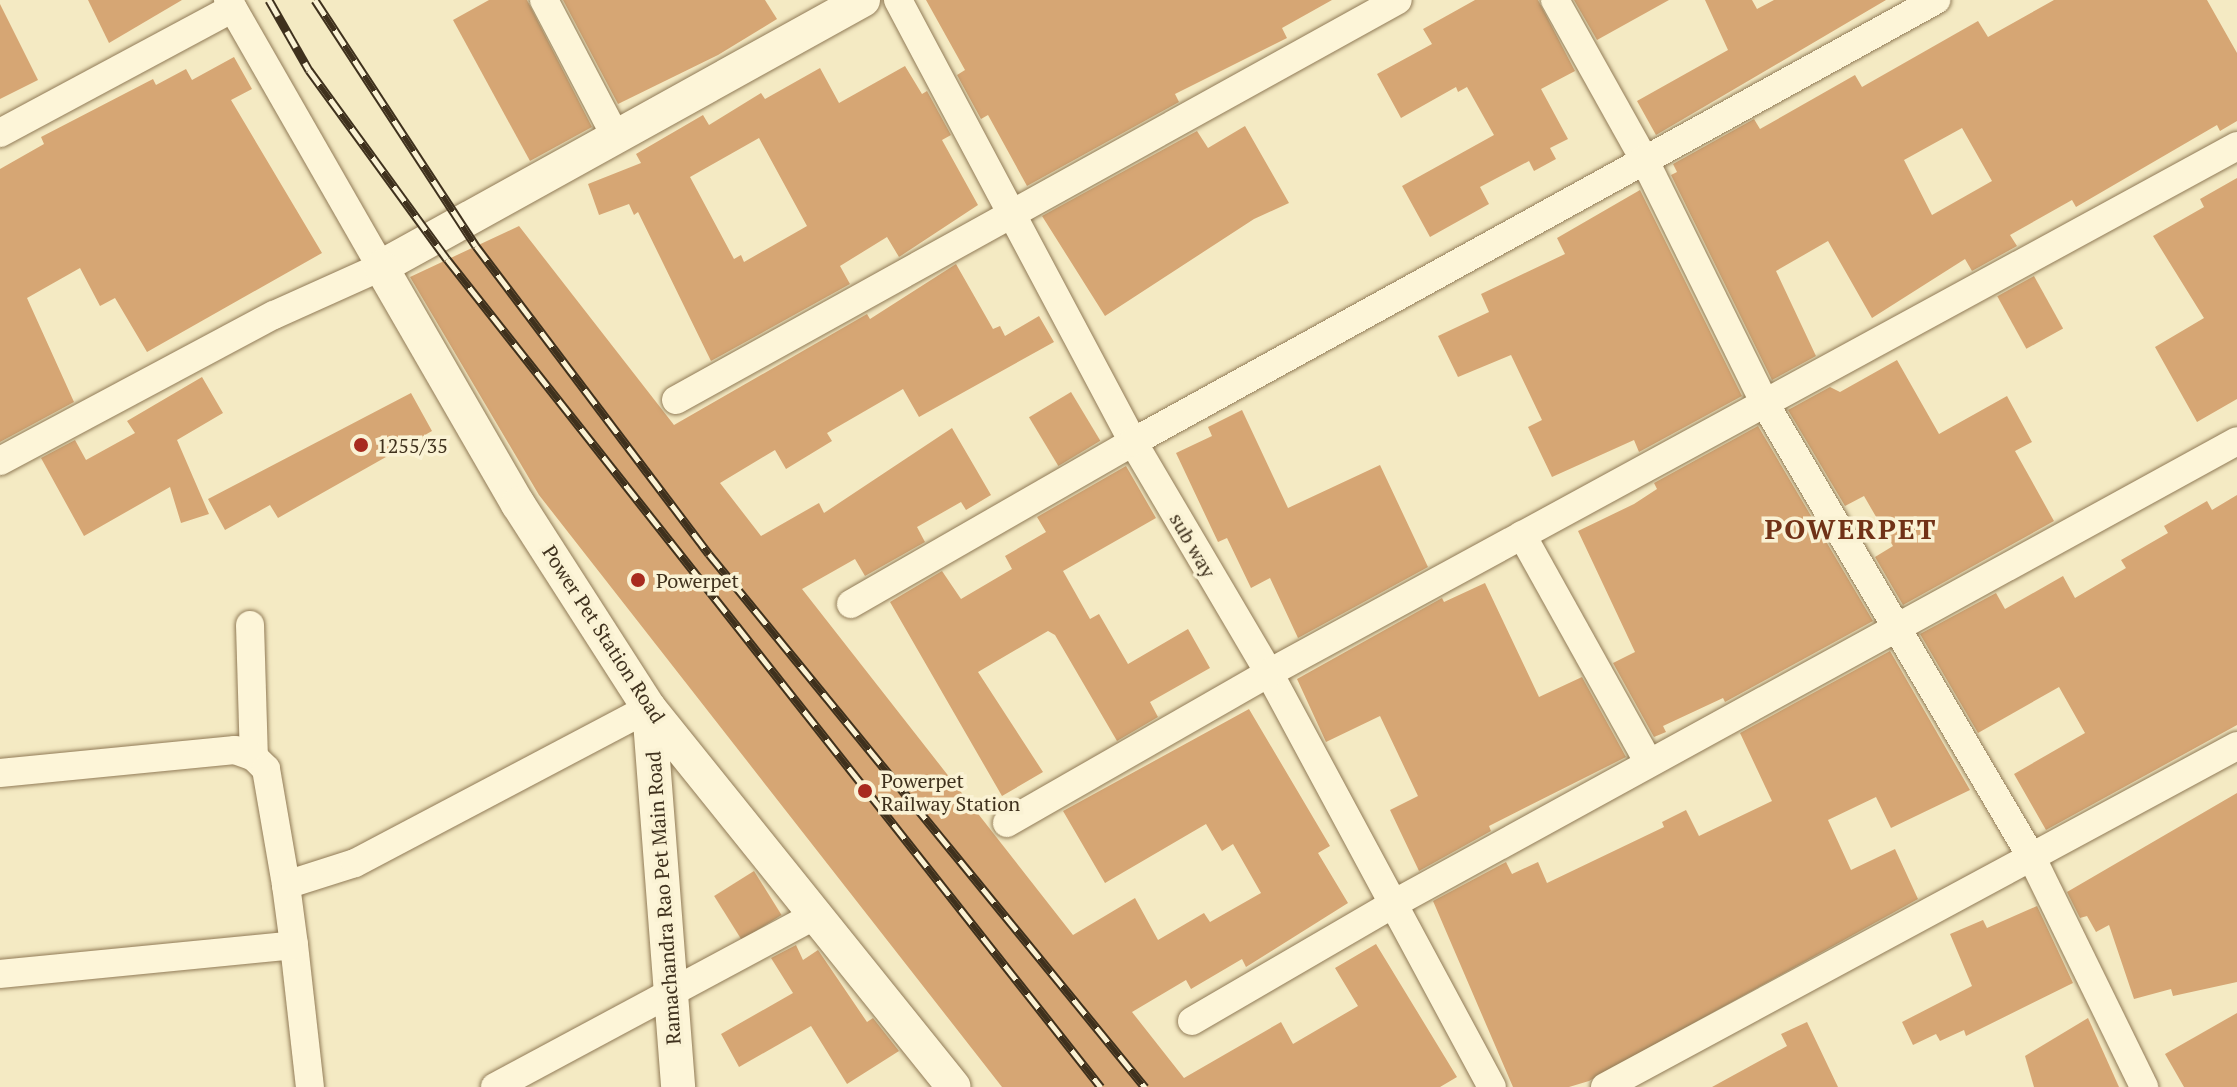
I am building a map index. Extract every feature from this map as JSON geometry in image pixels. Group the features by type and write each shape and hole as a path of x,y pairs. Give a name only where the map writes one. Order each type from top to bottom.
{"street":[{"path":"544,0 615,135"},
{"path":"0,461 274,315 381,267 863,0"},
{"name":"sub way","path":"898,0 1133,442 1269,673 1492,1087"},
{"path":"676,400 1398,0"},
{"path":"1555,0 1644,159 1764,402 2032,858 2144,1087"},
{"path":"851,604 1133,442 1936,0"},
{"path":"0,133 230,4 381,267"},
{"path":"1007,823 1269,673 2237,146"},
{"name":"Power Pet Station Road","path":"381,267 518,504 649,708 818,914 954,1087"},
{"path":"1192,1021 1395,903 2237,441"},
{"path":"1522,535 1649,763"},
{"path":"250,625 254,757"},
{"path":"286,885 355,863 649,708"},
{"name":"Ramachandra Rao Pet Main Road","path":"649,708 667,995 678,1087"},
{"path":"1605,1087 2237,746"},
{"path":"0,773 235,750 254,757 266,769 286,885 310,1087"},
{"path":"495,1087 818,914"},
{"path":"0,974 294,945"}],"building":[{"path":"88,0 182,0 109,43"},
{"path":"489,0 527,0 592,127 530,161 453,20"},
{"path":"563,0 765,0 777,19 718,55 618,104"},
{"path":"926,0 1332,0 1282,28 1287,38 1175,94 1179,102 1027,186 988,115 981,119 957,75 965,70"},
{"path":"1475,0 1538,0 1575,71 1541,89 1568,139 1550,148 1556,159 1534,171 1529,161 1480,187 1489,204 1430,237 1402,186 1494,135 1467,87 1458,92 1456,87 1401,118 1377,74 1432,44 1423,29"},
{"path":"1574,0 1669,0 1597,40"},
{"path":"1705,0 1752,0 1757,9 1774,0 1886,0 1656,135 1637,101 1728,50"},
{"path":"2054,0 2207,0 2237,53 2237,121 2220,131 2217,125 2076,207 2072,200 2010,235 2017,246 1972,271 1965,259 1872,318 1828,241 1776,271 1816,356 1772,380 1671,175 1677,172 1673,164 1754,119 1760,129 1855,75 1862,87 1978,21 1988,37","holes":["1962,128 1992,181 1932,215 1904,160"]},
{"path":"0,4 38,80 0,99"},
{"path":"234,57 252,89 231,100 322,253 147,352 115,298 100,306 80,268 27,298 74,402 0,442 0,169 44,144 41,137 153,79 156,85 186,69 192,80"},
{"path":"905,66 922,94 927,91 951,135 942,140 978,205 899,257 887,237 840,266 850,284 711,361 638,212 634,215 629,204 599,215 588,184 641,163 636,154 703,115 709,125 761,93 765,99 820,68 839,103","holes":["759,138 807,226 744,262 741,255 734,259 690,177"]},
{"path":"1245,126 1289,203 1254,219 1105,316 1042,216 1197,131 1208,148"},
{"path":"2237,178 2237,399 2197,422 2155,347 2204,318 2153,236 2204,207 2200,199"},
{"path":"1640,190 1742,396 1639,452 1634,440 1552,477 1528,427 1542,420 1511,355 1458,377 1438,336 1489,312 1481,294 1565,254 1557,238"},
{"path":"519,226 674,425 867,314 870,319 956,264 993,329 1000,326 1005,336 1039,316 1054,342 919,417 903,389 827,433 832,441 786,469 775,450 720,483 761,536 819,503 824,513 952,428 991,495 966,510 961,502 917,527 925,542 865,576 855,559 802,589 1073,935 1135,898 1158,940 1204,913 1210,922 1261,893 1233,844 1222,851 1206,824 1105,883 1063,811 1249,709 1330,846 1318,853 1348,903 1246,967 1242,959 1191,989 1186,980 1132,1012 1184,1078 1281,1022 1293,1044 1358,1006 1335,968 1376,944 1457,1077 1440,1087 1002,1087 539,495 410,277"},
{"path":"2034,276 2063,328 2026,349 1997,296"},
{"path":"1897,360 1939,434 2007,396 2032,442 2015,451 2054,521 1903,605 1875,557 1893,546 1864,496 1845,506 1788,410 1830,387 1840,392"},
{"path":"202,377 223,413 177,440 209,514 181,523 170,487 84,536 41,458 75,440 86,460 135,433 127,421"},
{"path":"1071,392 1100,441 1058,466 1029,417"},
{"name":"1255/35","path":"411,393 432,431 278,518 270,505 225,530 208,499"},
{"path":"1242,410 1288,508 1380,465 1428,567 1298,638 1270,578 1251,588 1227,538 1218,542 1176,453 1212,436 1208,427"},
{"path":"1758,426 1873,621 1725,702 1723,698 1663,726 1666,732 1654,737 1613,663 1635,652 1578,531 1634,504 1657,489 1654,483"},
{"path":"1126,466 1156,518 1063,571 1090,619 1099,614 1128,664 1188,629 1210,668 1150,702 1158,717 1117,741 1055,635 1048,631 978,672 1043,772 1002,796 890,602 942,571 961,599 1012,569 1005,556 1046,532 1037,517"},
{"path":"2237,495 2237,725 2046,830 2014,774 2085,733 2059,687 1978,733 1920,634 1996,593 2005,609 2063,576 2075,598 2126,568 2121,560 2168,533 2164,526 2207,501 2212,510"},
{"path":"1485,583 1539,697 1582,677 1626,757 1489,826 1491,831 1419,871 1390,810 1418,796 1380,716 1326,742 1297,679 1442,598 1444,602"},
{"path":"1890,651 1970,790 1891,828 1876,797 1828,820 1851,870 1895,849 1918,899 1589,1081 1569,1087 1513,1087 1433,901 1506,862 1512,874 1538,862 1547,883 1664,827 1662,822 1686,810 1699,836 1772,801 1740,733"},
{"path":"2237,793 2237,982 2173,996 2171,989 2134,999 2109,925 2096,932 2087,916 2080,918 2067,892"},
{"path":"754,871 782,915 742,940 714,896"},
{"path":"2037,906 2073,983 1966,1036 1964,1030 1940,1041 1936,1034 1913,1045 1902,1022 1972,986 1950,934 1983,920 1987,928"},
{"path":"796,945 803,960 818,950 867,1022 873,1018 899,1051 847,1084 811,1026 739,1067 721,1034 793,993 771,958"},
{"path":"2237,1013 2237,1087 2184,1087 2165,1054"},
{"path":"2088,1018 2119,1087 2034,1087 2025,1056"},
{"path":"1807,1022 1838,1087 1712,1087 1787,1046 1781,1034"}],"railway":[{"path":"269,0 309,70 447,259 1101,1087"},
{"path":"315,0 476,246 709,554 1145,1087"}],"place":[{"name":"1255/35","path":"361,445"},
{"name":"Powerpet","path":"638,580"},
{"name":"Powerpet Railway Station","path":"865,791"}],"district":[{"name":"POWERPET","path":"1851,529"}]}
